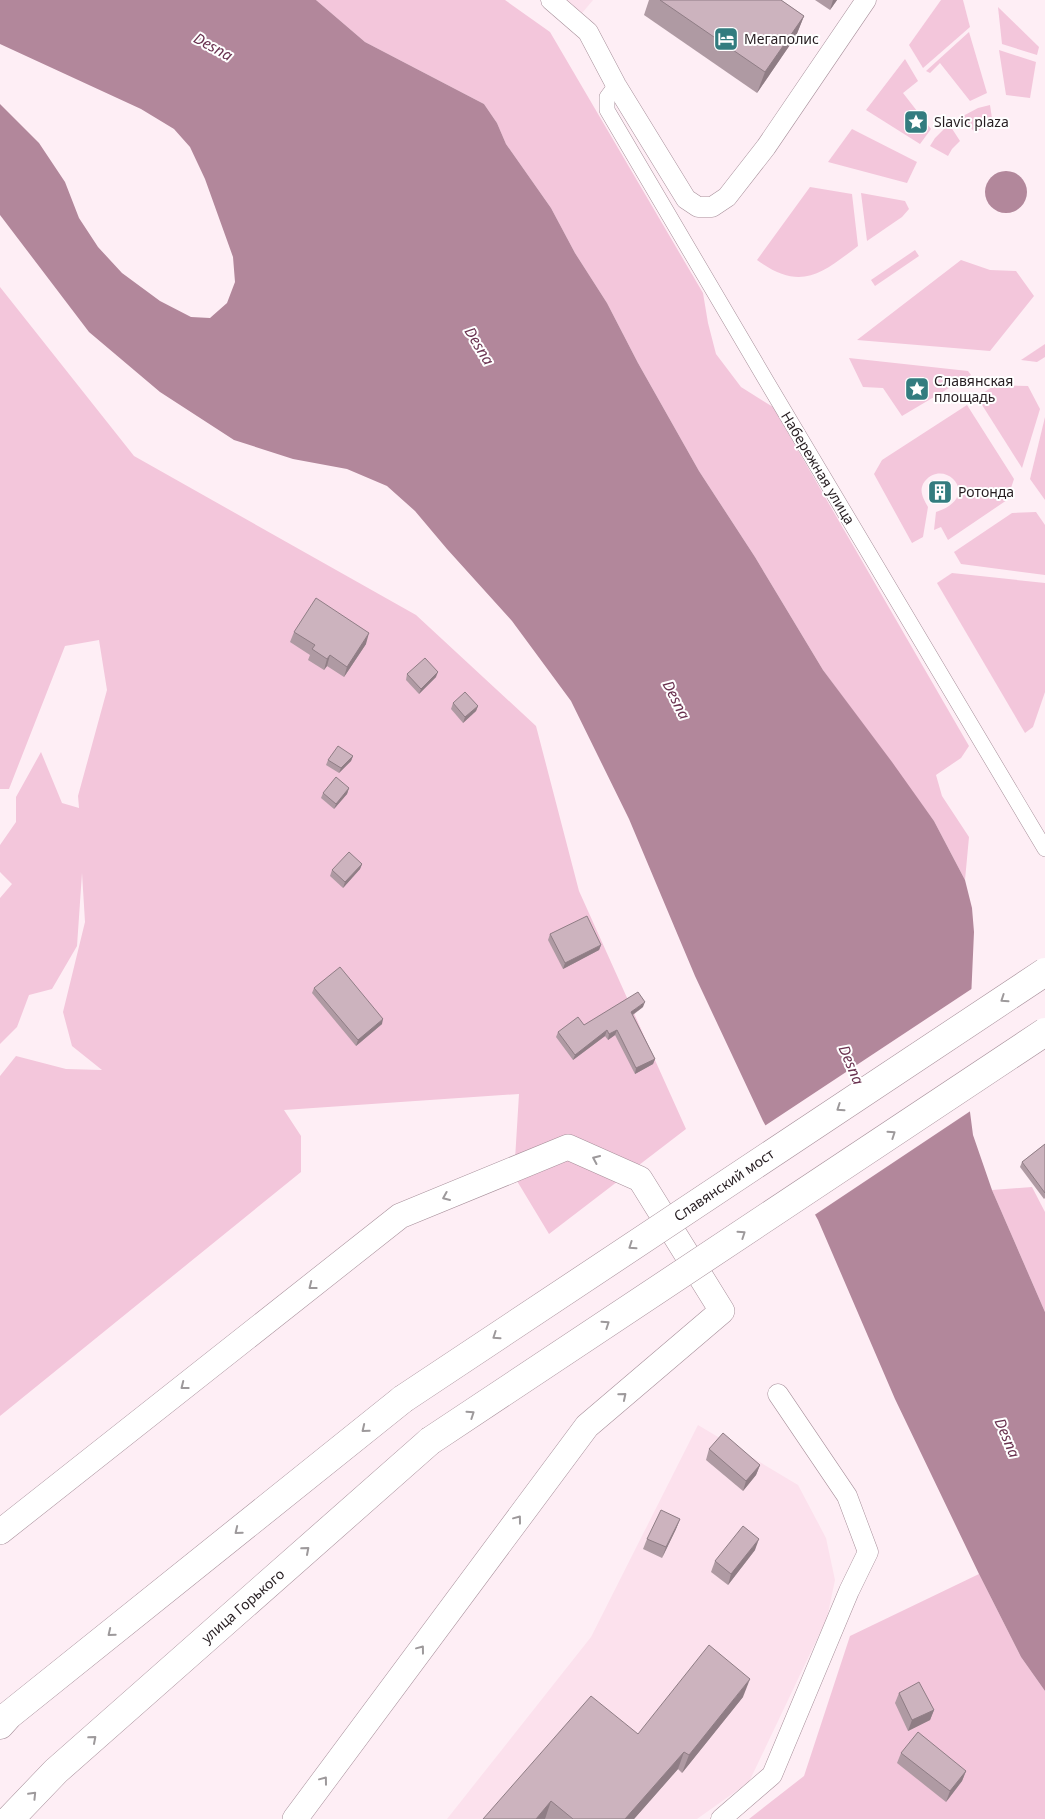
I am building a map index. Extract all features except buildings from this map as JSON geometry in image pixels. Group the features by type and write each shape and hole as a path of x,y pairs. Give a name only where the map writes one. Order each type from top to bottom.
{"main road":[{"name":"Славянский мост","path":"0,1725 9,1715 403,1399 1045,972"},
{"name":"улица Горького","path":"10,1819 56,1771 430,1441 1045,1032"}],"street":[{"path":"551,0 588,32 616,85 686,199 698,207 712,207 727,197 766,147 866,0"},
{"name":"Набережная улица","path":"616,85 607,97 607,110 1045,849"},
{"path":"0,1532 400,1216 568,1147 640,1179 722,1312 587,1426 295,1819"},
{"path":"721,1819 772,1775 849,1591 868,1552 847,1496 778,1394"}],"shaded area":[{"path":"316,0 505,0 550,32 703,293 716,354 741,387 773,407 969,746 961,758 936,775 942,796 969,837 965,880 934,821 823,670 755,557 699,471 638,363 607,303 575,253 551,208 506,144 497,123 484,104 365,42"},
{"path":"554,0 593,0 577,19"},
{"path":"941,0 963,0 970,27 923,68 909,45"},
{"path":"998,7 1039,47 1037,55 1002,44"},
{"path":"969,32 987,93 970,101 940,63 930,73 926,71"},
{"path":"999,50 1036,62 1030,98 1006,95"},
{"path":"905,59 918,81 903,93 931,129 920,144 866,110"},
{"path":"990,105 993,125 974,132 963,116 978,108"},
{"path":"949,124 960,141 948,156 930,146"},
{"path":"852,129 917,162 907,183 828,162"},
{"path":"810,187 852,194 858,246 833,264 810,276 786,275 772,270 757,260"},
{"path":"861,193 905,201 909,209 902,217 867,241"},
{"path":"915,250 919,256 875,286 871,280"},
{"path":"961,260 990,270 1016,271 1034,296 990,351 857,340"},
{"path":"0,287 134,456 416,615 536,726 579,891 686,1129 549,1234 514,1176 519,1094 284,1110 301,1136 301,1172 0,1416 0,1076 16,1056 66,1069 102,1070 72,1046 63,1012 85,922 82,873 77,946 52,989 29,995 17,1027 0,1044 0,898 12,884 0,872 0,845 16,822 16,797 41,752 62,803 79,808 78,796 107,690 99,640 65,646 9,789 0,789"},
{"path":"1045,344 1045,357 1037,362 1021,360"},
{"path":"849,358 968,371 971,375 902,416 883,388 863,387"},
{"path":"995,385 1028,386 1040,409 1022,468 977,397"},
{"path":"967,405 1014,479 1007,500 948,540 941,527 934,530 936,512 950,505 957,497 958,489 956,482 950,476 942,474 933,475 925,481 922,488 923,497 928,507 923,537 912,543 874,474 882,460"},
{"path":"1045,417 1045,500 1030,479"},
{"path":"1036,512 1045,525 1045,575 961,564 954,552 1012,513"},
{"path":"952,573 1045,583 1045,692 1033,727 1025,733 937,583"},
{"path":"1032,1187 1045,1212 1045,1312 992,1190"},
{"path":"698,1425 798,1485 826,1538 835,1580 827,1618 749,1782 697,1819 447,1819 591,1637"},
{"path":"979,1574 1021,1657 1045,1691 1045,1819 749,1819 804,1776 850,1636"}],"water":[{"name":"Desna","path":"0,0 316,0 365,42 484,104 497,123 506,144 551,208 575,253 607,303 638,363 699,471 755,557 823,670 934,821 965,880 972,908 974,932 967,1089 973,1135 992,1190 1045,1312 1045,1691 1021,1657 895,1399 818,1220 763,1121 695,976 629,819 571,701 512,621 415,511 387,486 347,469 293,459 234,440 160,392 89,332 0,215 0,104 39,143 65,182 79,218 98,247 122,273 160,301 191,317 210,318 227,303 235,282 233,257 205,179 190,147 174,129 141,109 0,44"},
{"path":"1006,171 1021,177 1027,192 1021,207 1006,213 991,207 985,192 991,177"}],"pier":[{"path":"973,988 969,1089 972,1110 813,1216 763,1127"}],"place":[{"name":"Мегаполис","path":"726,39"},
{"name":"Slavic plaza","path":"916,122"},
{"name":"Славянская площадь","path":"917,389"},
{"name":"Ротонда","path":"940,492"}]}
